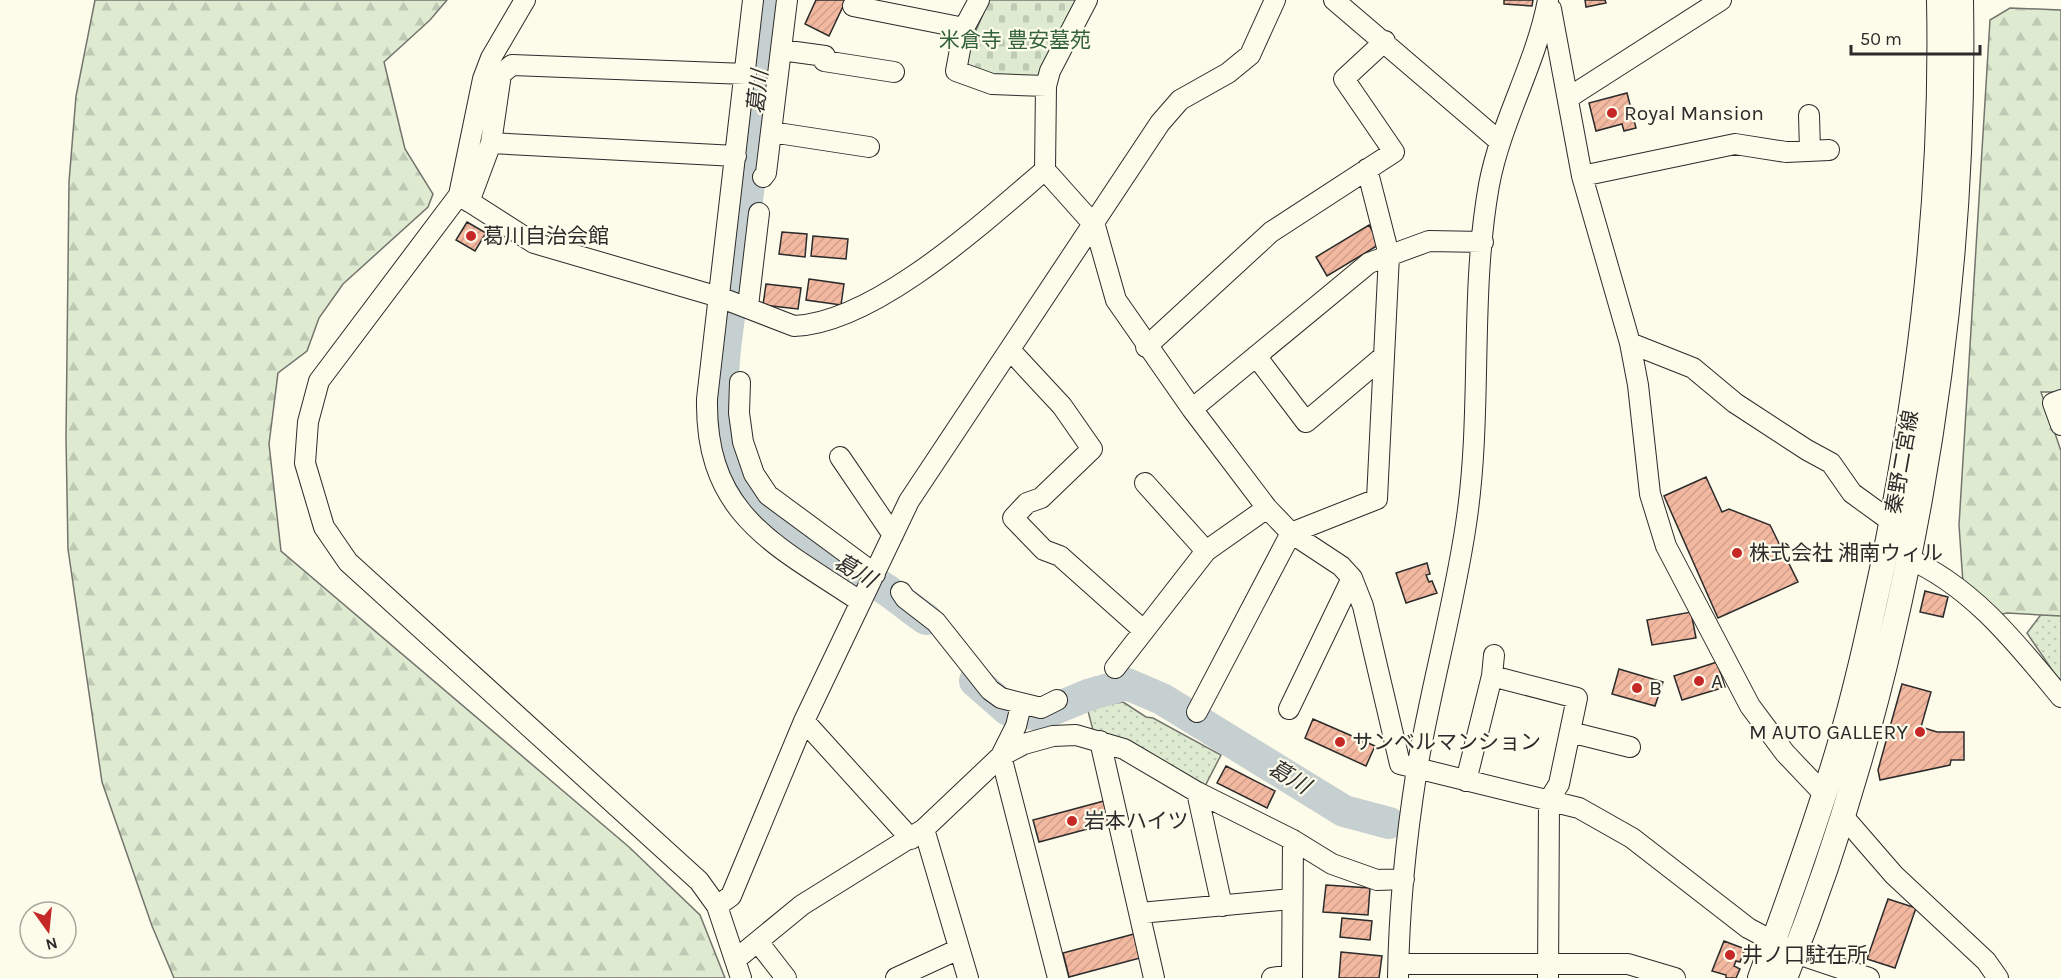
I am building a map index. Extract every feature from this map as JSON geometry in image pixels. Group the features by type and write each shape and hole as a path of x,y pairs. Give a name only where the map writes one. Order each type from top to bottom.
{"main road":[{"name":"秦野二宮線","path":"1760,978 1824,794 1863,656 1892,522 1924,324 1934,196 1939,0"},
{"name":"秦野二宮線","path":"1785,978 1842,815 1887,652 1928,448 1946,321 1957,191 1961,0"}],"street":[{"path":"464,199 483,79 490,58 525,0"},
{"path":"753,0 706,421 708,440 729,497 757,531 861,602"},
{"path":"763,177 766,173 787,0"},
{"path":"979,0 964,28 956,71 992,84 1046,86"},
{"path":"1087,0 1050,71 1046,86 1045,170 1095,226 1116,300 1192,409 1267,508 1291,532 1341,566 1352,578 1363,606 1400,764 1579,808 1632,838 1748,928 1795,953 1862,977"},
{"path":"717,906 730,896 804,721 893,535 934,462 1095,226 1161,123 1180,100 1228,73 1250,55 1275,0"},
{"path":"1334,0 1385,41 1499,141"},
{"path":"1548,0 1582,176 1630,343 1638,385 1650,494 1666,546 1750,706 1785,753 1824,794"},
{"path":"1548,0 1543,27 1499,141 1489,187 1483,242 1472,469 1466,524 1417,770 1404,879 1399,971 1548,971 1628,964 1675,978"},
{"path":"1568,98 1721,0"},
{"path":"853,6 964,28"},
{"path":"1146,346 1271,232 1394,152 1344,79 1385,41"},
{"path":"781,50 825,56 824,61 894,72"},
{"path":"738,969 717,906 699,881 348,562 324,527 306,463 308,422 319,381 464,199 491,143 501,74 512,65 746,74"},
{"path":"1582,176 1735,144 1786,152 1820,151 1809,115"},
{"path":"771,132 869,147"},
{"path":"491,143 736,156"},
{"path":"1197,712 1291,532 1377,499 1389,255 1367,169"},
{"path":"464,199 534,243 748,306 794,326 831,321 846,315 927,266 1045,170"},
{"path":"748,306 759,213"},
{"path":"1192,409 1369,263 1429,241 1483,242"},
{"path":"1630,343 1694,368 1735,403 1831,463 1852,493 1892,522"},
{"path":"1010,350 1062,406 1092,449 1041,498 1027,503 1013,518 1044,550 1060,556 1143,630"},
{"path":"1256,356 1306,422 1384,356"},
{"path":"740,382 739,413 743,442 754,474 768,495 874,575"},
{"path":"2061,400 2053,403 2061,425"},
{"path":"840,457 893,535"},
{"path":"1144,483 1206,551"},
{"path":"1115,669 1206,551 1267,508"},
{"path":"1907,558 1927,566 1966,594 2009,635 2061,697"},
{"path":"1289,709 1352,578"},
{"path":"901,592 905,598 936,622 990,690 1001,698 1021,705 1041,708 1058,700"},
{"path":"1466,781 1492,676 1494,656"},
{"path":"1492,676 1577,698 1559,784 1549,800 1548,971"},
{"path":"1021,705 1016,726 1001,756 1058,978"},
{"path":"804,721 917,834 968,978"},
{"path":"1570,732 1630,747"},
{"path":"738,969 758,942 802,905 917,834 1001,756 1024,744 1053,736 1076,735 1124,749 1197,792 1293,840 1332,864 1377,880 1404,879"},
{"path":"1100,741 1154,978"},
{"path":"1197,792 1222,906"},
{"path":"1842,815 1894,875 1986,961 1998,978"},
{"path":"1272,978 1292,976 1293,840"},
{"path":"1140,913 1291,899"},
{"path":"758,942 786,978"},
{"path":"896,978 959,949"}],"green space":[{"path":"95,0 447,0 430,20 384,62 405,149 433,194 428,207 343,284 319,318 307,351 278,373 269,444 281,551 629,847 700,915 725,978 174,978 152,926 102,782 68,549 66,438 69,182 76,96"},
{"name":"米倉寺 豊安墓苑","path":"989,0 1079,0 1042,74 1024,81 1014,81 966,68 963,61"},
{"path":"2010,8 2061,10 2061,392 2041,392 2061,451 2061,616 2007,613 1983,618 1963,583 1959,525 1990,20"},
{"path":"2061,588 2061,683 2027,633"},
{"path":"1123,702 1146,717 1153,718 1221,755 1204,788 1094,734 1088,711 1103,705"}],"building":[{"path":"816,0 846,0 829,36 805,24"},
{"path":"1504,0 1533,0 1532,6 1504,4"},
{"path":"1585,0 1605,0 1606,3 1586,7"},
{"name":"Royal Mansion","path":"1627,93 1636,128 1624,131 1622,124 1596,131 1589,103"},
{"name":"葛川自治会館","path":"467,222 486,233 475,251 456,240"},
{"path":"1369,225 1380,244 1327,276 1316,257"},
{"path":"782,232 807,234 805,257 779,254"},
{"path":"813,236 848,239 846,259 811,256"},
{"path":"809,279 844,284 841,305 806,300"},
{"path":"766,284 801,288 798,309 763,305"},
{"name":"株式会社 湘南ウィル","path":"1706,477 1722,512 1729,509 1770,525 1798,582 1718,618 1664,496"},
{"path":"1427,563 1430,574 1426,575 1429,582 1432,581 1437,593 1406,603 1396,573"},
{"path":"1925,591 1948,597 1943,617 1920,612"},
{"path":"1691,612 1696,638 1652,645 1647,620"},
{"name":"A","path":"1717,662 1725,687 1682,700 1674,676"},
{"name":"B","path":"1619,669 1663,682 1655,706 1612,694"},
{"name":"M AUTO GALLERY","path":"1902,684 1931,692 1921,727 1937,732 1964,732 1964,760 1951,760 1950,765 1880,780 1878,770"},
{"name":"サンベルマンション","path":"1313,719 1375,746 1366,766 1305,738"},
{"path":"1226,766 1275,791 1267,808 1217,783"},
{"name":"岩本ハイツ","path":"1104,801 1110,823 1039,842 1033,820"},
{"path":"1326,885 1370,888 1368,915 1323,912"},
{"path":"1888,899 1916,908 1895,968 1867,959"},
{"path":"1342,918 1372,921 1370,940 1340,937"},
{"path":"1134,934 1140,958 1069,977 1063,953"},
{"name":"井ノ口駐在所","path":"1724,941 1745,949 1740,962 1736,961 1734,966 1740,969 1736,978 1726,978 1726,975 1712,971"},
{"path":"1341,952 1382,956 1379,978 1339,978"}],"waterway":[{"name":"葛川","path":"768,0 745,217 724,358 725,431 734,464 749,492 762,507 811,546 888,591 926,619"},
{"name":"葛川","path":"975,681 1008,710 1040,715 1088,695 1127,684 1162,699 1344,811 1389,823"}],"place":[{"name":"Royal Mansion","path":"1612,113"},
{"name":"葛川自治会館","path":"471,236"},
{"name":"株式会社 湘南ウィル","path":"1737,553"},
{"name":"A","path":"1699,681"},
{"name":"B","path":"1637,688"},
{"name":"M AUTO GALLERY","path":"1920,732"},
{"name":"サンベルマンション","path":"1340,742"},
{"name":"岩本ハイツ","path":"1072,821"},
{"name":"井ノ口駐在所","path":"1730,955"}]}
